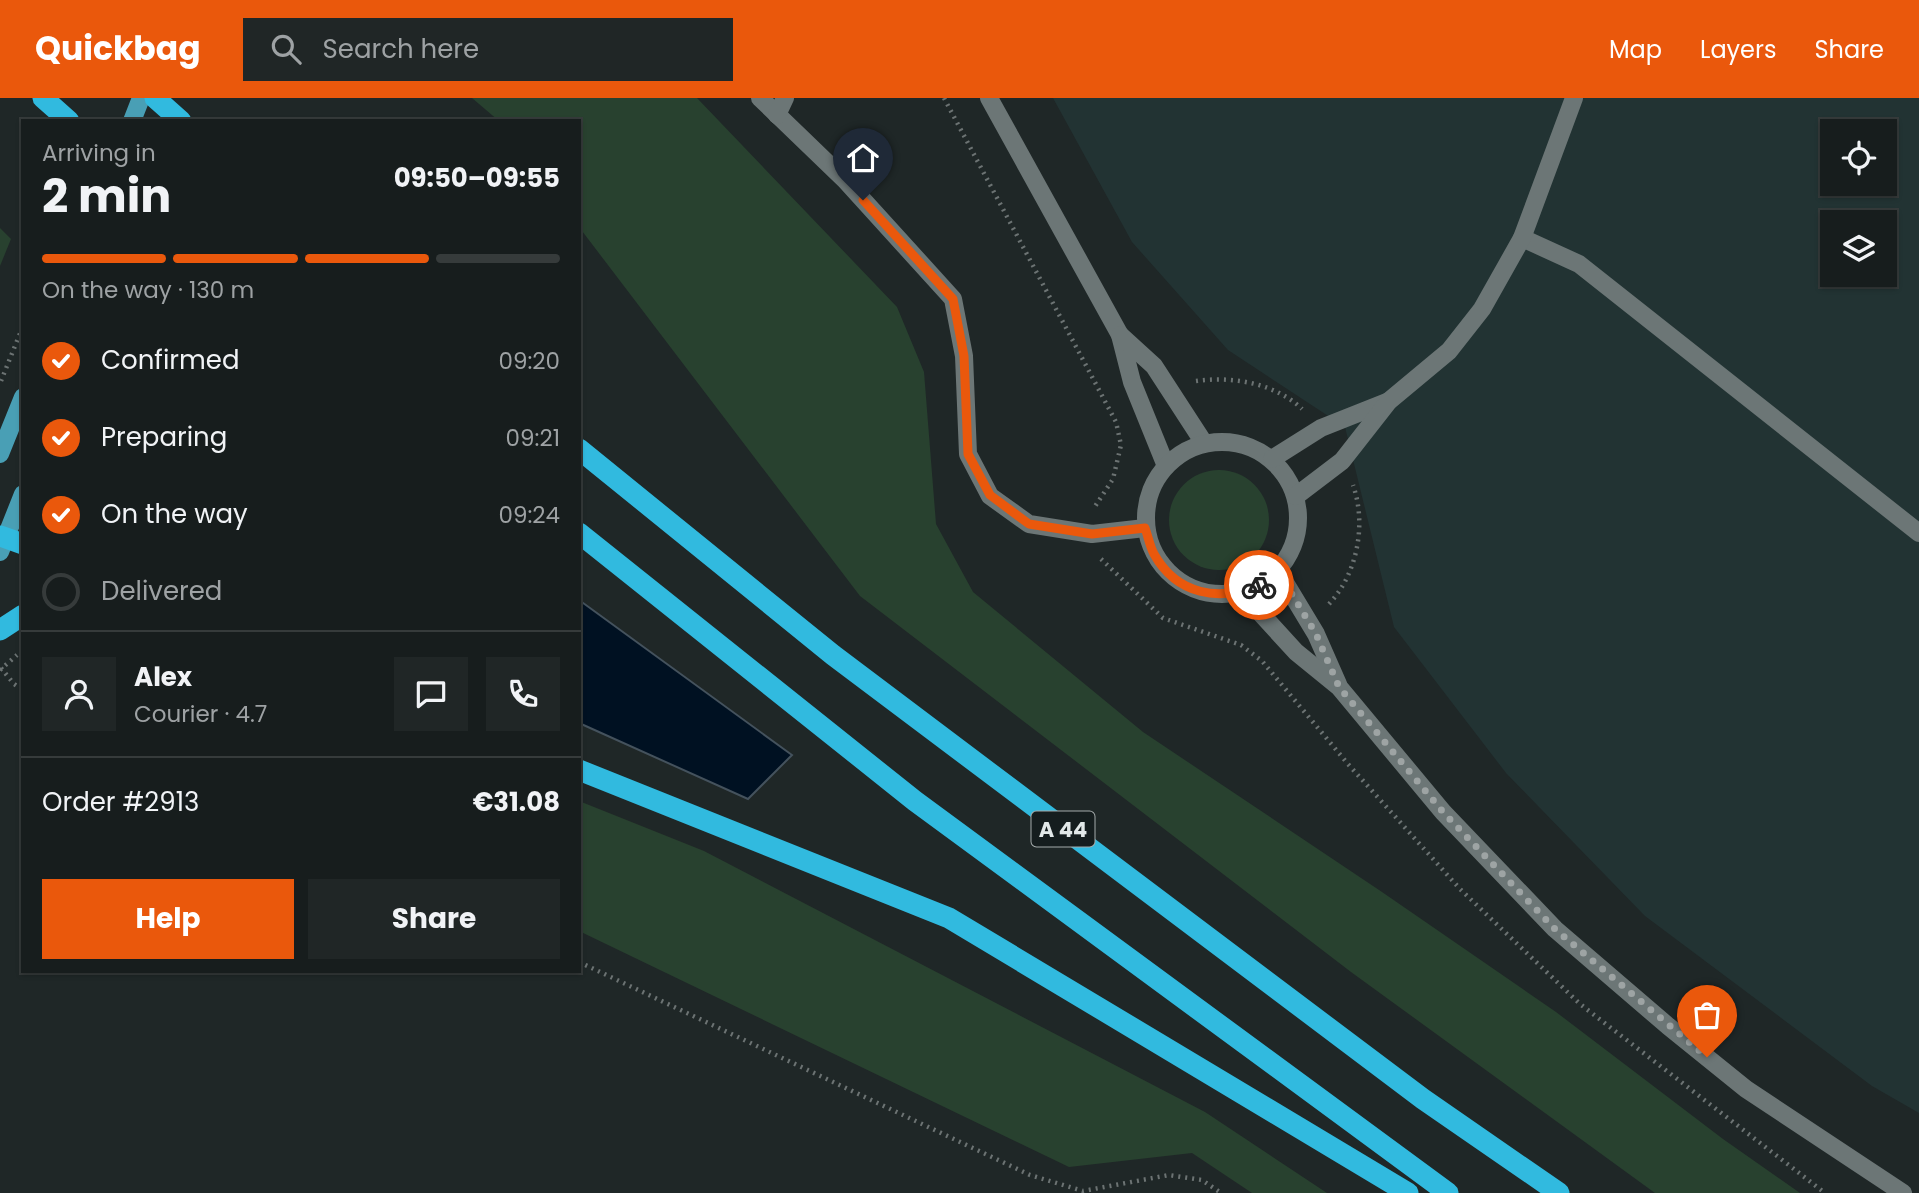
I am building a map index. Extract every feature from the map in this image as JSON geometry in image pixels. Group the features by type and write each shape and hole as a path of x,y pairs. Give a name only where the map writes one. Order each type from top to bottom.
{"highway":[{"path":"43,98 67,119"},
{"path":"155,98 179,119"},
{"name":"A 44","path":"581,451 833,655 1423,1099 1559,1193"},
{"name":"A 44","path":"581,535 915,801 1448,1193"},
{"path":"0,629 21,616"},
{"path":"581,771 949,918 1408,1193"}],"main road":[{"path":"133,119 141,98"},
{"path":"168,119 176,98"},
{"path":"0,454 21,402"},
{"path":"7,542 21,500"}],"street":[{"path":"760,98 845,180 953,299 964,356 968,454 990,495 1029,524 1092,534 1145,528"},
{"path":"777,115 785,98"},
{"path":"989,98 1120,335 1132,382 1166,466"},
{"path":"1296,496 1342,461 1389,401 1449,351 1482,309 1522,238 1574,98"},
{"path":"1522,238 1579,264 1919,533"},
{"path":"1120,335 1154,366 1204,443"},
{"path":"1272,459 1321,428 1389,401"},
{"path":"1222,441 1257,449 1272,459 1286,476 1296,496 1299,516 1297,536 1278,571 1261,584 1242,593 1216,595 1191,589 1169,574 1153,553 1145,528 1146,505 1153,484 1166,466 1183,452 1204,443 1222,441"},
{"path":"1278,571 1316,634 1339,687"},
{"path":"1242,593 1296,652 1339,687 1443,812 1555,929 1746,1089 1903,1193"}],"path":[{"path":"0,384 21,331"},
{"path":"21,652 1,669 21,689"},
{"path":"581,963 1030,1175 1083,1191 1169,1175 1202,1180 1221,1193"}],"shaded area":[{"path":"1053,98 1919,98 1919,1113 1872,1086 1645,916 1506,773 1394,627 1345,427 1228,350 1132,242"}],"green space":[{"path":"472,98 697,98 897,307 924,372 936,524 973,592 1143,732 1556,1012 1723,1139 1800,1193 1655,1193 1351,972 860,596 581,230 581,119 497,119"},
{"path":"0,228 11,239 0,266"},
{"path":"1219,470 1247,478 1261,492 1269,520 1261,548 1247,562 1219,570 1191,562 1177,548 1169,520 1177,492 1191,478"},
{"path":"581,802 704,851 1205,1112 1327,1193 1252,1193 1192,1153 1069,1167 581,932"}],"water":[{"path":"581,601 792,755 748,799 581,724"}],"way so far":[{"path":"1259,585 1278,571 1316,634 1339,687 1443,812 1555,929 1707,1057"}],"route":[{"path":"863,200 953,299 964,356 968,454 990,495 1029,524 1092,534 1145,528 1153,553 1169,574 1191,589 1216,595 1242,593 1259,585"}]}
